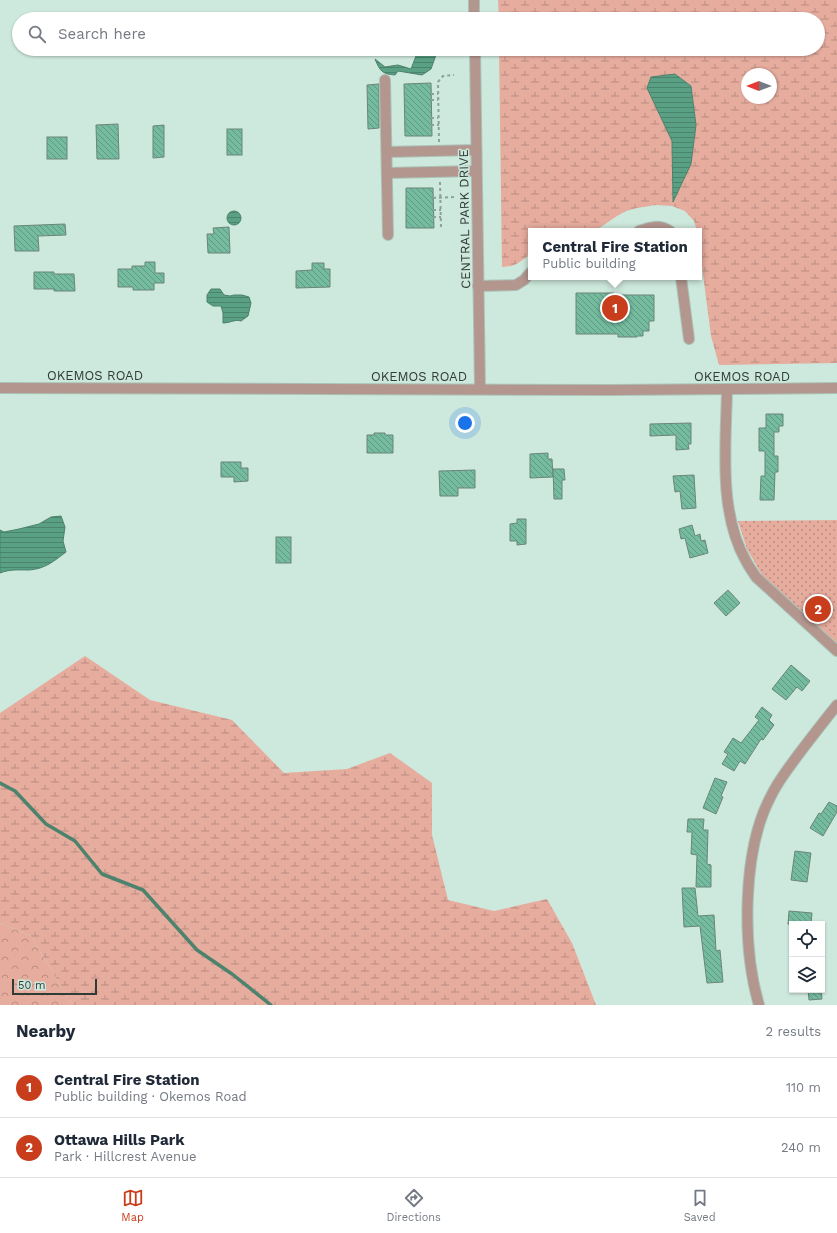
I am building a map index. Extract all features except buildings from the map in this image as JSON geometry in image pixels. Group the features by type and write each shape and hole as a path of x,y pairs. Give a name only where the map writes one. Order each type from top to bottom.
{"street":[{"path":"474,0 474,12"},
{"name":"CENTRAL PARK DRIVE","path":"474,56 480,389"},
{"path":"385,80 388,235"},
{"path":"387,152 476,150"},
{"path":"387,173 476,171"},
{"path":"650,228 657,226 666,228"},
{"path":"478,286 516,285 528,275"},
{"path":"681,280 689,339"},
{"name":"OKEMOS ROAD","path":"0,388 837,388"},
{"path":"726,389 726,490 733,527 740,548 746,562 756,576 837,651"},
{"path":"759,1005 752,978 748,925 749,884 757,829 778,782 837,705"}],"path":[{"path":"431,94 438,94"},
{"path":"431,100 438,100"},
{"path":"431,118 438,118"},
{"path":"432,125 439,125"},
{"path":"433,198 456,197"},
{"path":"433,210 440,210"},
{"path":"433,217 441,217"}],"green space":[{"path":"498,0 837,0 837,363 719,365 711,336 702,266 702,228 696,228 694,221 685,211 672,206 656,205 626,211 599,228 528,228 528,256 515,265 502,267 499,56 825,56 825,12 499,12","holes":["675,74 691,86 696,125 673,200 672,141"]},
{"path":"837,520 837,643 762,575 747,549 738,521"},
{"path":"85,656 150,700 232,720 284,773 347,769 390,753 432,783 432,835 448,900 494,911 547,899 572,943 596,1005 72,1005 31,936 0,923 0,713"},
{"path":"0,923 31,936 72,1005 0,1005"}],"shaded area":[{"path":"416,56 436,56 431,69 422,75 398,71 395,75 384,73 378,66 375,59 385,67 398,65 411,69"},
{"path":"675,74 691,86 696,125 691,164 673,202 672,141 647,88 651,77"},
{"path":"231,211 237,211 241,215 241,221 237,225 231,225 227,221 227,215"},
{"path":"211,289 220,289 224,295 242,295 249,297 251,303 248,316 241,321 237,320 223,323 221,306 213,306 207,302 207,295"},
{"path":"61,516 65,527 63,541 66,552 49,564 40,568 29,570 11,570 0,573 0,530 4,532 19,529 39,524 51,517"}],"waterway":[{"path":"0,783 15,791 46,824 75,841 102,874 143,890 197,950 232,974 271,1005"}],"place":[{"name":"Central Fire Station","path":"615,308"},
{"name":"Ottawa Hills Park","path":"818,609"}]}
